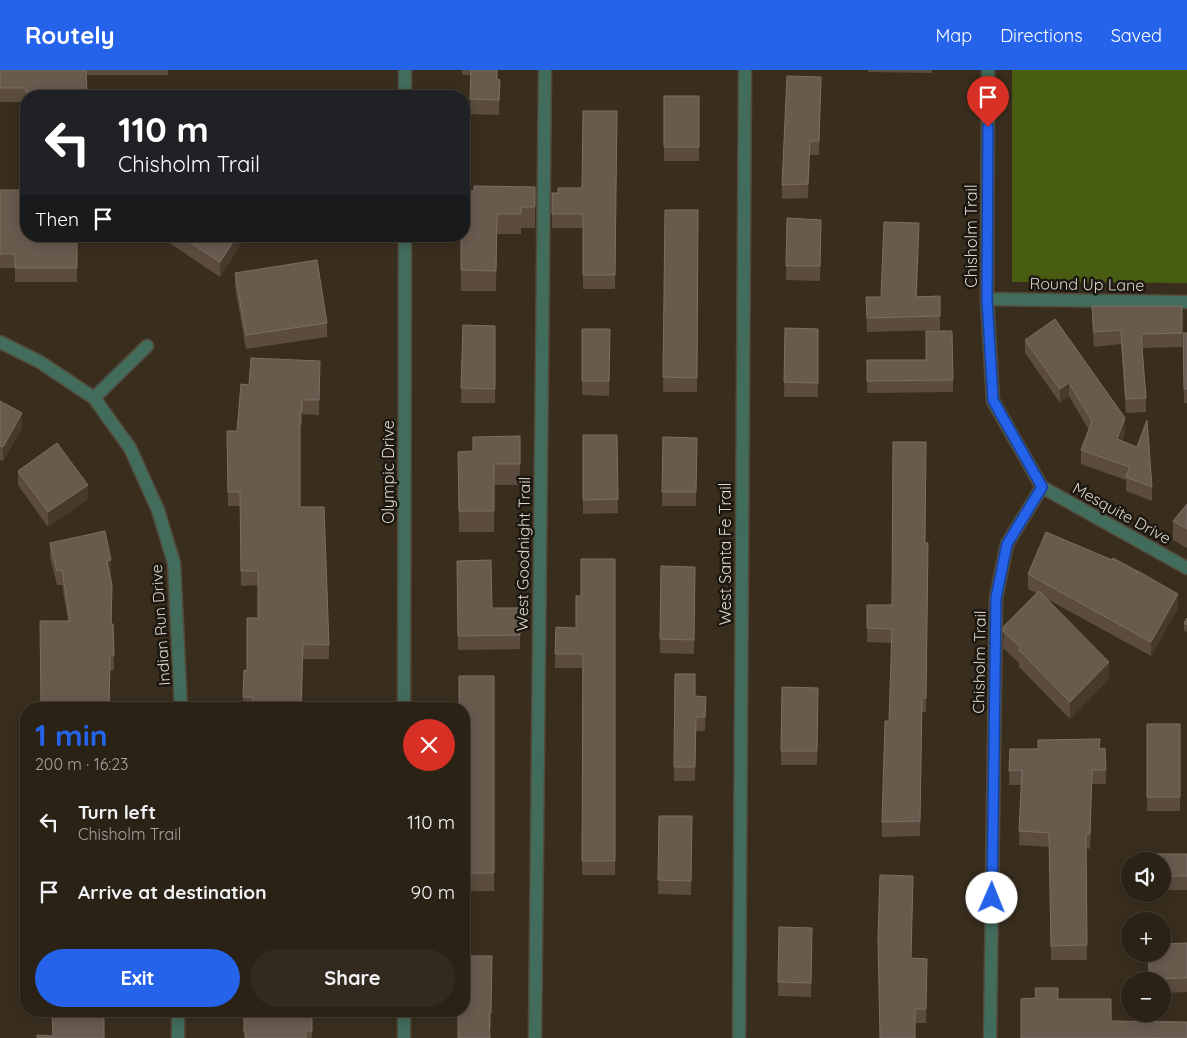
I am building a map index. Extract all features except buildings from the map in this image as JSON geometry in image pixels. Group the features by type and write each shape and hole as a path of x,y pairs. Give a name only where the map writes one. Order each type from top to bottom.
{"street":[{"path":"405,90 406,70"},
{"name":"West Goodnight Trail","path":"535,1038 545,70"},
{"name":"West Santa Fe Trail","path":"738,1038 745,70"},
{"name":"Chisholm Trail","path":"988,70 987,299 993,400 1042,487 1007,544 996,598 990,1038"},
{"name":"Olympic Drive","path":"404,702 405,242"},
{"name":"Round Up Lane","path":"987,299 1187,302"},
{"name":"Indian Run Drive","path":"0,342 40,362 94,398 130,448 158,510 174,563 181,702"},
{"path":"94,398 147,346"},
{"name":"Mesquite Drive","path":"1042,487 1187,568"},
{"path":"178,1017 178,1038"},
{"path":"404,1017 404,1038"}],"green space":[{"path":"1012,70 1187,70 1187,283 1012,282"}],"route":[{"path":"988,127 987,299 993,400 1042,487 1007,544 996,598 992,898"}]}
